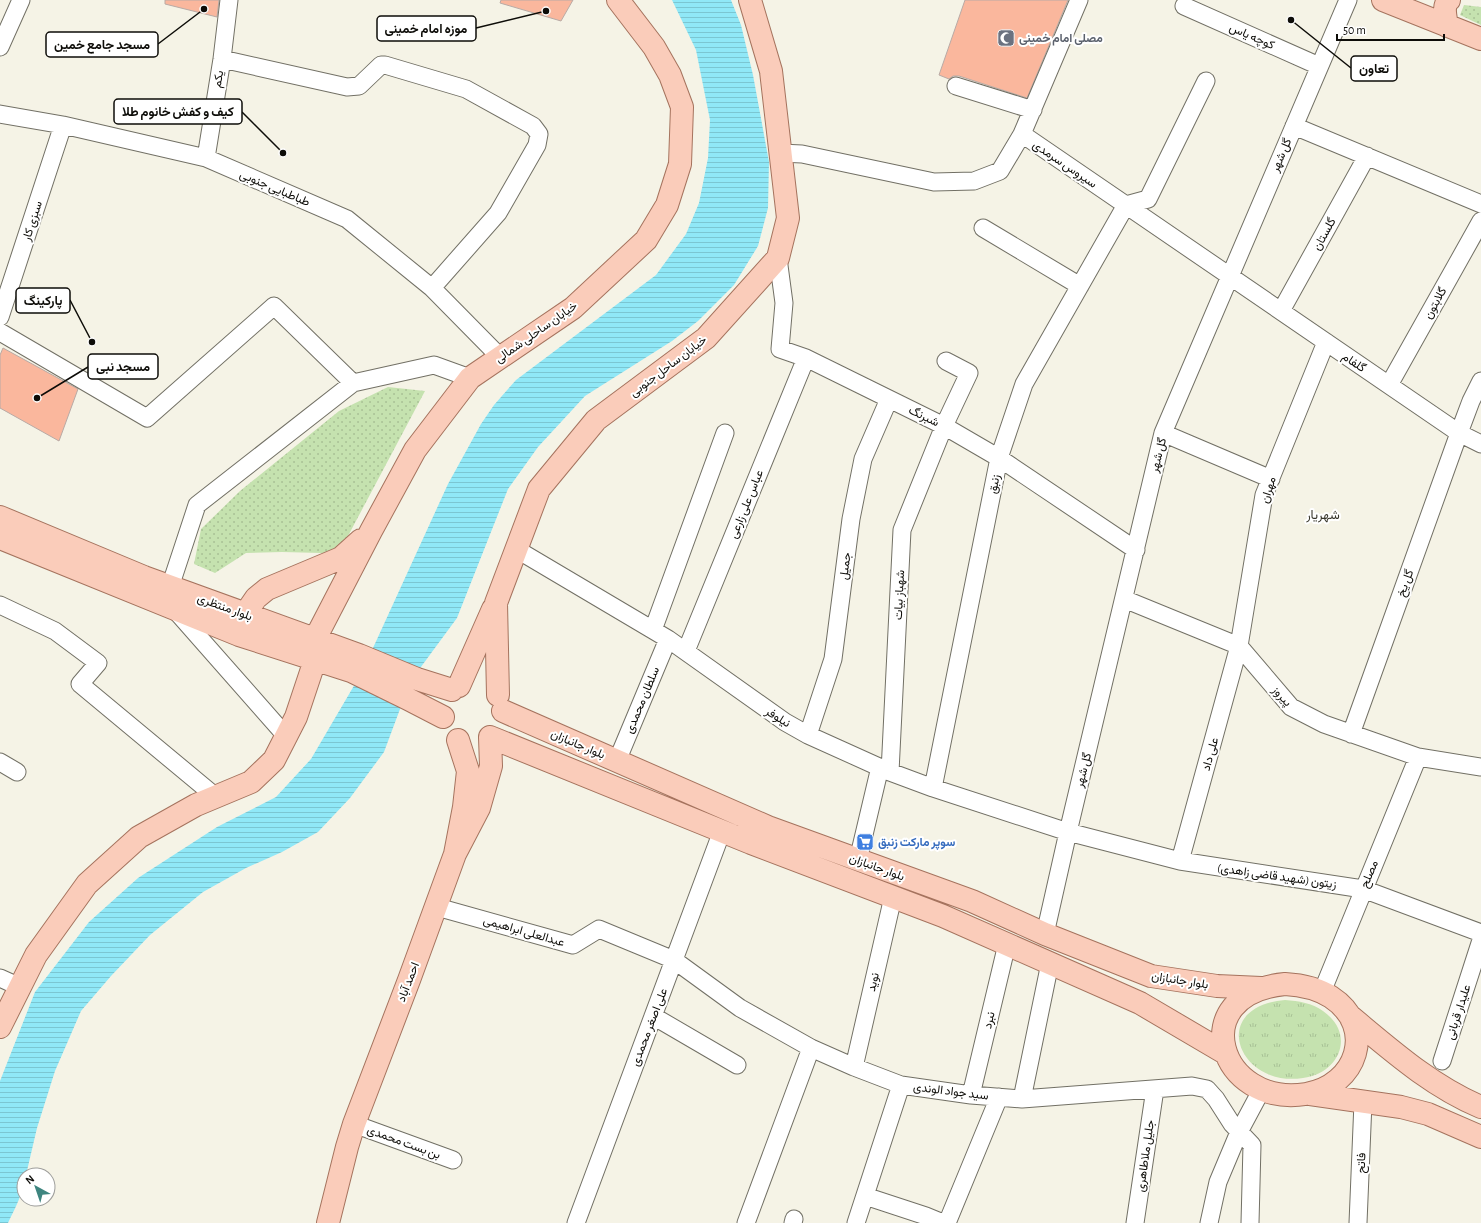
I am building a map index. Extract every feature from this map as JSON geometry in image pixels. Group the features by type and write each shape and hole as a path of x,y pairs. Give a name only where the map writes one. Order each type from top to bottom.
{"main road":[{"name":"خیابان ساحلی شمالی","path":"0,1027 36,955 87,884 139,837 196,805 251,782 274,760 296,717 315,650 371,531 415,450 470,378 573,308 646,240 667,205 680,164 682,107 670,75 654,48 618,0"},
{"name":"خیابان ساحل جنوبی","path":"501,703 496,603 539,489 596,420 706,338 778,258 788,218 772,71 750,0"},
{"path":"1383,0 1481,39"},
{"path":"1447,26 1445,10 1446,2 1449,0"},
{"name":"بلوار منتظری","path":"0,517 170,587 242,625"},
{"path":"242,625 256,598 267,589 341,558 371,531"},
{"name":"بلوار منتظری","path":"0,538 174,610 242,625 355,663 456,688"},
{"path":"456,688 468,683 476,683 485,685 492,689 501,703 502,721 490,738 475,743 458,740 451,734 443,718 444,703 456,688 496,603"},
{"name":"بلوار منتظری","path":"355,663 408,699 443,718"},
{"name":"بلوار جانبازان","path":"501,703 617,760 768,827 972,901 1045,934 1151,976 1217,986 1261,988"},
{"path":"455,854 479,808 491,766 490,738"},
{"name":"بلوار جانبازان","path":"490,738 722,831 943,916 1140,1003 1225,1053"},
{"name":"احمد آباد","path":"328,1223 354,1124 437,907 455,854 464,807 468,771 458,740"},
{"path":"1349,1015 1357,1037 1357,1049 1354,1060 1340,1079 1319,1091 1294,1095 1282,1094 1262,1089 1238,1073 1225,1053 1223,1030 1226,1019 1232,1008 1240,1000 1261,988 1285,984 1298,985 1322,992 1332,998 1349,1015 1407,1063 1435,1083 1481,1107"},
{"path":"1307,1094 1401,1107 1428,1114 1481,1136"}],"street":[{"path":"0,47 21,0"},
{"name":"یکم","path":"206,158 222,59 229,0"},
{"path":"1022,134 1079,0"},
{"name":"گل شهر","path":"1045,934 1163,433 1348,0"},
{"name":"کوچه یاس","path":"1184,6 1319,66"},
{"path":"222,59 347,87 359,86 381,65 385,65 466,89 533,126 539,134 537,145 498,214 432,288"},
{"path":"1126,205 1148,199 1206,81"},
{"path":"956,86 1033,110"},
{"name":"طباطبایی جنوبی","path":"0,114 63,125 206,158 347,219 432,288 500,357"},
{"name":"سبزی کار","path":"0,317 63,125"},
{"path":"1294,126 1481,204"},
{"name":"سیروس سرمدی","path":"780,153 802,154 934,182 974,181 1000,171 1022,134 1230,276"},
{"name":"گلستان","path":"1281,311 1367,156"},
{"name":"زنبق","path":"933,788 999,458 1024,384 1126,205"},
{"name":"گلابتون","path":"1389,385 1481,221"},
{"path":"983,228 1080,286"},
{"name":"شبرنگ","path":"778,258 784,303 780,349 806,358 944,426 999,458 1136,550"},
{"name":"گلفام","path":"1230,276 1459,433 1481,444"},
{"path":"0,332 147,418 274,306 353,383"},
{"name":"مهران","path":"1239,646 1264,495 1326,342"},
{"name":"عباس علی زارعی","path":"686,651 806,358"},
{"name":"شهباز بیات","path":"858,860 885,769 902,530 944,426 968,373 946,361"},
{"path":"170,587 197,505 353,383 434,365 470,378"},
{"name":"گل یخ","path":"1351,734 1459,433 1471,401 1481,381"},
{"name":"جمیل","path":"808,735 833,659 851,519 863,459 889,399"},
{"path":"653,630 725,433"},
{"path":"1163,433 1271,479"},
{"name":"نیلوفر","path":"516,549 668,639 762,707 808,735 885,769 933,788 1068,832"},
{"name":"پیروز","path":"1124,599 1239,646 1291,707 1324,724 1418,756 1481,767"},
{"path":"0,605 55,631 98,663 80,684 216,797"},
{"path":"174,610 286,736"},
{"name":"سلطان محمدی","path":"617,760 668,639"},
{"name":"علی داد","path":"1180,861 1239,646"},
{"name":"مصلح","path":"1322,992 1418,756"},
{"path":"0,762 17,772"},
{"name":"علی اصغر محمدی","path":"576,1223 722,831"},
{"name":"زیتون (شهید قاضی زاهدی)","path":"1068,832 1180,861 1363,889 1481,934"},
{"name":"نوید","path":"854,1067 893,897"},
{"name":"عبدالعلی ابراهیمی","path":"437,907 573,945 599,929 674,960"},
{"name":"علیدار قربانی","path":"1442,1061 1481,940"},
{"name":"نبرد","path":"971,1095 1007,944"},
{"name":"سید جواد الوندی","path":"674,960 740,1008 811,1048 854,1067 902,1085 971,1095 1022,1099 1192,1086 1207,1089 1216,1099 1239,1132"},
{"path":"1022,1099 1050,963"},
{"path":"0,978 20,987"},
{"path":"653,1016 737,1064"},
{"path":"746,1223 811,1048"},
{"path":"856,1223 902,1085"},
{"name":"جلیل ملاطاهری","path":"1135,1223 1154,1089"},
{"path":"1209,1223 1218,1182 1239,1132 1262,1089"},
{"path":"947,1223 999,1097"},
{"name":"فاتح","path":"1358,1223 1363,1102"},
{"name":"بن بست محمدی","path":"354,1124 454,1160"},
{"path":"1239,1132 1252,1145 1250,1223"},
{"path":"865,1196 943,1223"}],"green space":[{"path":"1464,5 1481,7 1481,25 1460,15"},
{"path":"388,387 425,391 348,536 336,551 322,553 246,553 215,573 194,564 201,529 240,491 339,411"},
{"path":"1285,1000 1305,1003 1319,1008 1333,1020 1339,1030 1341,1041 1339,1051 1334,1061 1326,1069 1316,1075 1303,1078 1280,1078 1262,1071 1248,1060 1240,1045 1239,1030 1246,1017 1261,1006"}],"water":[{"path":"672,0 731,0 741,25 753,75 769,162 768,208 758,246 734,285 698,321 672,341 585,396 538,447 508,489 457,618 415,675 406,693 384,752 350,798 318,832 282,852 246,868 203,892 150,935 111,976 81,1011 55,1071 37,1128 28,1167 16,1167 16,1206 8,1223 0,1223 0,1081 35,992 89,922 138,878 217,827 276,797 311,759 362,672 448,484 481,424 494,405 516,380 656,275 686,234 699,203 708,158 710,120 696,50"}],"building":[{"path":"165,0 219,0 217,17 165,4"},
{"path":"501,0 573,0 561,21 500,3"},
{"name":"مصلی امام خمینی","path":"965,0 1068,0 1027,98 959,76 953,76 949,79 939,75"},
{"path":"3,348 78,389 59,441 0,408 0,355"}],"place":[{"name":"مسجد جامع خمین","path":"204,9"},
{"name":"موزه امام خمینی","path":"546,11"},
{"name":"تعاون","path":"1291,20"},
{"name":"مصلی امام خمینی","path":"1006,38"},
{"name":"کیف و کفش خانوم طلا","path":"283,153"},
{"name":"پارکینگ","path":"92,342"},
{"name":"مسجد نبی","path":"37,398"},
{"name":"سوپر مارکت زنبق","path":"865,842"}],"district":[{"name":"شهریار","path":"1323,514"}]}
